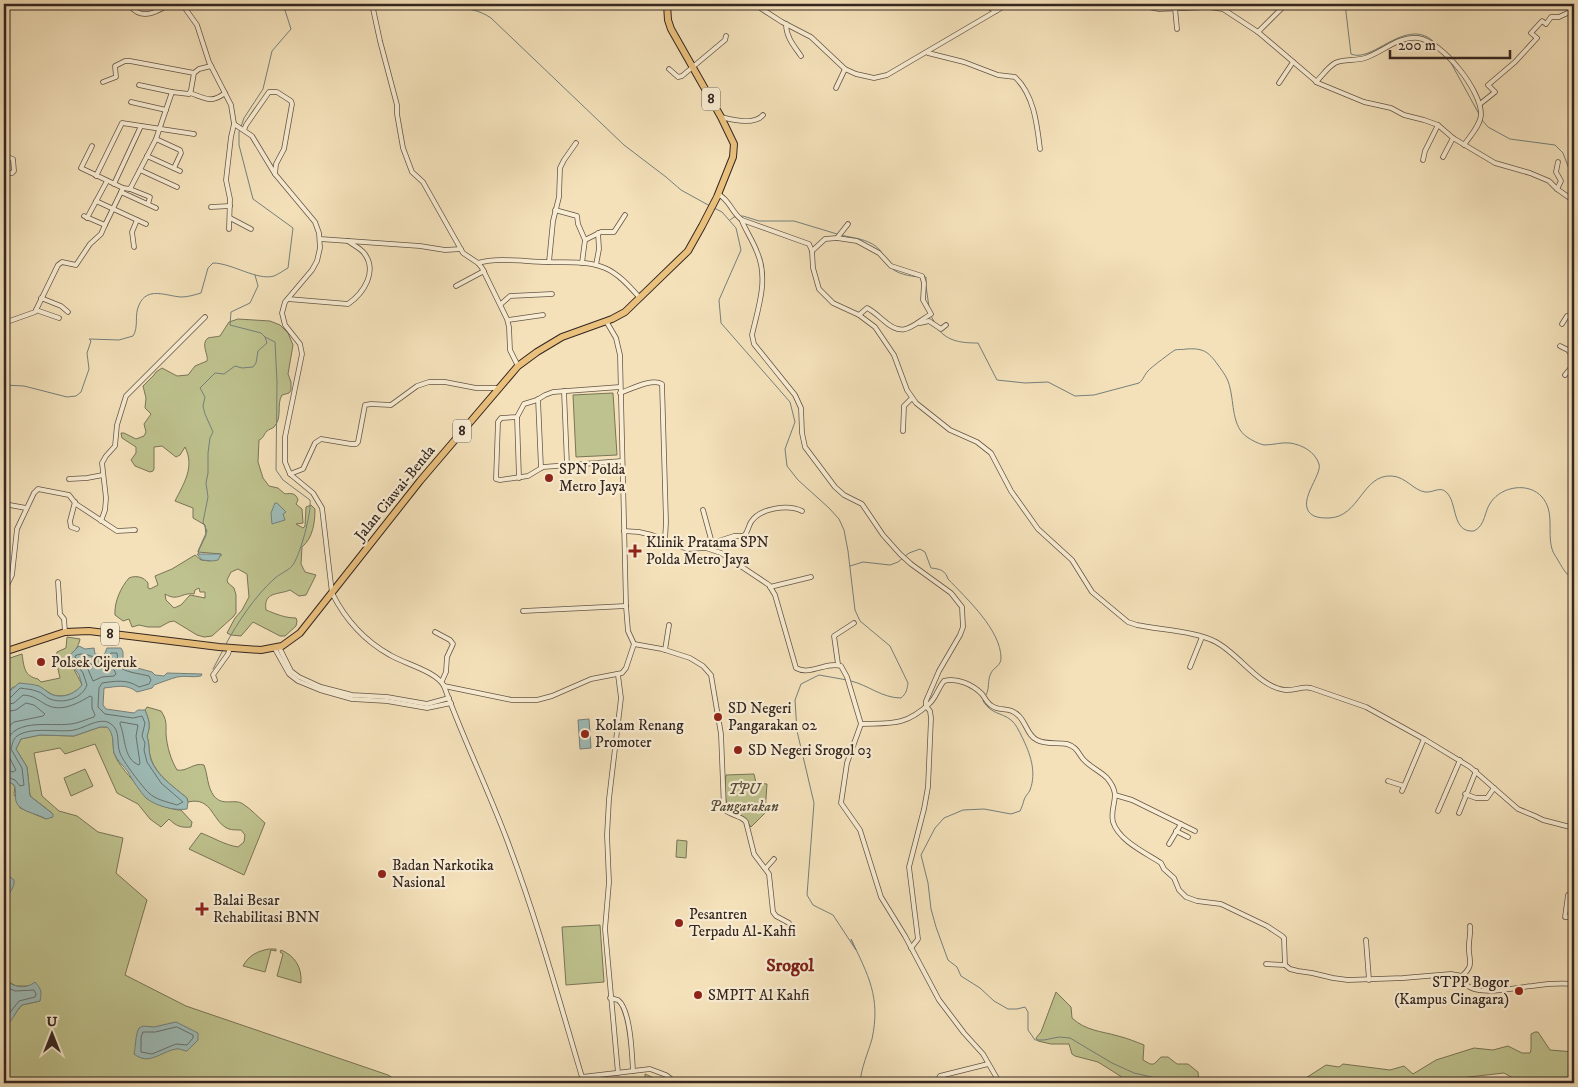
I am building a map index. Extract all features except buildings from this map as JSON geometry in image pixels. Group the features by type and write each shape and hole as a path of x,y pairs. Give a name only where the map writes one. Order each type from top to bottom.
{"highway":[{"name":"8","path":"667,4 669,25 731,137 734,152 717,195"},
{"name":"Jalan Ciawai-Benda","path":"277,648 291,641 300,633 409,495 518,366 562,337 621,315 688,251 717,195"},
{"name":"8","path":"4,652 65,632 89,631 229,648 261,650 277,648"}],"street":[{"path":"131,8 138,13 150,14 170,4"},
{"path":"182,4 196,25 212,66 232,105 236,125 226,180 230,206 229,230"},
{"path":"372,4 397,105 405,154 413,175 422,182 461,249 467,256 478,263 484,271 508,320 510,350 518,366"},
{"path":"754,4 811,37 845,68 874,78 882,77 928,53 1008,4"},
{"path":"983,4 996,11"},
{"path":"1134,4 1159,9 1176,6 1209,5 1228,12 1258,32 1316,82 1364,102 1391,108 1404,115 1438,125 1453,138 1495,163 1550,181 1557,189 1574,200"},
{"path":"1258,32 1286,4"},
{"path":"1176,6 1176,29"},
{"path":"1480,104 1495,92 1488,85 1515,62 1537,38 1531,33 1542,21 1546,24 1551,17 1559,17 1574,10"},
{"path":"786,24 786,32 801,56"},
{"path":"669,68 679,77 725,40 726,36"},
{"path":"1316,82 1335,63 1365,58 1397,41 1418,38 1430,43 1455,62 1480,104 1479,122 1464,145"},
{"path":"928,53 964,62 998,75 1015,77 1027,92 1037,128 1040,149"},
{"path":"103,82 116,77 115,66 127,61 194,73 212,66"},
{"path":"1280,83 1293,62"},
{"path":"836,88 845,68"},
{"path":"190,93 194,73"},
{"path":"139,85 172,92 190,93 212,100 225,93"},
{"path":"130,188 156,139 172,92"},
{"path":"244,130 269,92 277,92 291,101 284,149 276,164 275,174"},
{"path":"131,102 166,110"},
{"path":"721,117 735,120 754,120 760,119 763,115"},
{"path":"96,176 121,125 124,123 194,134"},
{"path":"236,125 252,136 275,174 315,222 320,238 317,261 283,307 282,320 300,344 302,354 284,446 285,462 290,474 313,493 322,508 332,593 337,604 353,626 376,646 442,681 511,850 538,927 582,1077 653,1070 666,1075 676,1083"},
{"path":"1423,160 1425,151 1438,125"},
{"path":"114,184 141,126"},
{"path":"1443,157 1453,138"},
{"path":"156,139 181,151 174,168"},
{"path":"549,262 555,210 559,197 560,168 576,143"},
{"path":"92,146 81,168 156,208"},
{"path":"4,156 13,159 14,171 12,173 4,173"},
{"path":"147,156 180,171"},
{"path":"1557,189 1561,181 1556,172 1558,162"},
{"path":"140,170 177,187"},
{"path":"105,225 85,217 107,181"},
{"path":"4,323 36,310 49,280 60,262 76,265 90,244 101,234 122,190 130,188 150,197 148,204"},
{"path":"717,195 726,199 735,215 742,220 809,244 812,251 815,280 823,295 833,304 859,315 875,327 894,356 904,384 912,398 922,409 950,430 974,440 990,453 1011,491 1044,535 1072,560 1088,587 1097,597 1133,624 1202,637 1217,642 1266,682 1276,687 1287,690 1309,687 1366,706 1460,760 1476,771 1518,809 1543,820 1574,828"},
{"path":"96,201 146,224"},
{"path":"211,207 230,206"},
{"path":"555,210 577,215 578,224 585,240 582,263"},
{"path":"585,240 598,232 614,232 625,215"},
{"path":"230,218 251,229"},
{"path":"134,247 132,232 137,220"},
{"path":"742,220 758,253 762,273 762,290 752,341 795,395 801,408 802,433 805,447 835,487 844,495 862,504 900,554 918,570 951,593 962,607 963,627 960,635 926,701 931,718 928,787 909,871 918,939 912,948"},
{"path":"838,236 848,224"},
{"path":"596,265 599,249 598,232"},
{"path":"812,251 823,239 838,236 857,241 879,253 891,266 922,276 924,300 930,314 917,324"},
{"path":"320,238 420,246 445,250 461,249"},
{"path":"288,299 348,304 360,296 370,276 370,262 363,252 348,241"},
{"path":"478,263 492,260 596,265 613,272 640,298"},
{"path":"456,286 484,271"},
{"path":"501,304 510,296 552,294"},
{"path":"42,298 61,306 68,312"},
{"path":"859,315 865,308 868,308 887,324 902,331 929,321 941,329 946,325"},
{"path":"36,310 59,318"},
{"path":"508,320 543,315"},
{"path":"1562,324 1567,316 1574,317"},
{"path":"100,521 106,504 102,463 115,446 117,425 126,396 205,317"},
{"path":"444,686 512,700 529,701 552,696 591,679 618,675 626,668 634,644 628,631 626,606 619,349 616,338 606,321"},
{"path":"1560,346 1568,350 1574,358"},
{"path":"1566,375 1574,364"},
{"path":"290,474 304,469 315,443 320,439 356,444 365,405 391,405 417,386 429,382 445,382 476,388 498,388"},
{"path":"620,393 652,383 658,382 662,384 665,540"},
{"path":"519,478 517,417 524,404 549,393 620,387"},
{"path":"564,391 567,465"},
{"path":"903,431 904,406 912,398"},
{"path":"538,399 541,468"},
{"path":"517,417 501,418 498,422 496,479 519,478 534,474 541,468 622,461"},
{"path":"69,478 87,478 103,475"},
{"path":"4,591 12,575 16,532 34,492 38,489 69,495 74,502 117,531 135,530"},
{"path":"74,502 70,523 71,527 76,529"},
{"path":"4,504 26,508"},
{"path":"698,548 734,536 744,536 752,521 776,508 802,511"},
{"path":"703,510 712,543"},
{"path":"624,531 646,533 687,549 712,549 729,557 770,587 778,602 796,668 806,671 838,664"},
{"path":"770,587 811,577"},
{"path":"58,582 60,614 64,619 65,632"},
{"path":"523,611 626,606"},
{"path":"854,623 834,636 838,664 843,668 847,677 861,724 846,766 841,803 860,830 869,854 879,892 944,1007 983,1054 998,1080 1002,1083"},
{"path":"664,650 669,625"},
{"path":"435,632 450,640 453,644 447,657 446,672 442,681"},
{"path":"1190,667 1202,637"},
{"path":"634,644 690,658 703,666 711,675 722,734 724,809 730,814 745,820 754,854 769,874 772,912 789,923 792,932"},
{"path":"215,680 214,675 228,654 229,648"},
{"path":"277,648 292,671 300,677 321,686 352,695 427,704 450,701"},
{"path":"618,675 621,698 607,830 609,882 605,929 618,1073"},
{"path":"861,724 901,722 918,713 930,703 944,681 962,682 979,692 992,706 1010,709 1016,713 1037,740 1066,744 1076,748 1082,758 1107,778 1113,787 1115,796 1114,824 1127,842 1161,864 1174,878 1179,890 1186,896 1197,901 1221,904 1267,926 1282,936 1284,938 1285,964 1290,969 1298,972 1312,972 1333,978 1369,980 1451,974 1462,976"},
{"path":"1388,781 1403,789 1424,739"},
{"path":"1438,811 1460,760"},
{"path":"1459,813 1476,771"},
{"path":"1466,794 1476,798 1487,798 1494,788"},
{"path":"1115,796 1132,800 1194,832"},
{"path":"1168,844 1181,824"},
{"path":"1176,831 1188,837"},
{"path":"766,868 774,859"},
{"path":"1568,895 1565,917 1574,917"},
{"path":"1462,976 1471,965 1469,952 1470,926"},
{"path":"1366,940 1369,980"},
{"path":"1266,964 1285,964"},
{"path":"1462,976 1465,984 1472,989 1493,991 1530,986 1574,984"},
{"path":"610,998 618,1000 624,1011 628,1026 633,1071"},
{"path":"936,1083 940,1076 988,1064"}],"green space":[{"path":"238,319 270,321 280,325 288,333 293,345 288,374 291,390 289,393 282,395 280,399 277,423 259,440 258,462 263,478 269,486 278,488 285,494 296,496 298,500 296,504 302,509 303,523 296,524 303,528 305,526 306,507 311,505 315,509 311,534 302,547 301,564 305,572 316,575 306,595 299,596 290,590 273,595 267,600 266,610 284,617 296,618 296,626 285,636 280,636 253,622 241,636 227,633 249,597 247,574 238,569 231,572 227,580 234,588 236,595 236,613 212,636 204,637 197,635 174,621 160,627 139,625 132,627 129,619 123,621 115,615 119,595 129,578 142,578 148,583 148,588 150,589 158,585 155,576 172,569 195,555 201,560 210,561 218,555 221,556 221,554 198,552 206,535 205,525 193,518 193,508 175,501 189,468 188,454 185,447 180,455 176,457 162,446 154,447 154,469 150,472 135,466 131,460 136,453 136,447 122,438 121,433 136,439 144,436 146,432 144,424 151,414 145,408 146,398 143,386 162,368 177,376 188,375 195,366 207,361 206,340 220,336 229,322","holes":["199,588 200,592 205,592 205,598 190,595 181,605 174,608 166,600 165,594 177,597 194,594 195,590"]},
{"path":"613,393 617,455 576,457 573,395"},
{"path":"67,637 80,639 71,663 82,685 76,691 61,696 53,695 42,689 13,687 8,693 4,694 4,660 22,654 24,667 33,678 41,682 60,678 56,660 57,652 66,648"},
{"path":"147,707 161,711 164,717 168,748 177,770 184,770 200,764 204,765 210,789 217,799 225,802 240,802 265,823 244,875 189,849 201,833 238,847 244,842 245,835 241,830 223,826 203,803 196,801 188,802 187,798 157,771 151,759 147,736 149,723 145,710"},
{"path":"100,727 108,727 110,730 114,753 118,762 145,797 163,806 181,810 192,822 191,827 181,827 169,819 161,827 150,819 138,804 117,793 95,744 65,754 60,748 34,753 42,796 59,811 77,816 98,832 123,838 116,873 147,900 125,975 186,1006 388,1075 401,1083 4,1083 4,1025 22,1005 40,1001 30,986 16,986 4,979 4,898 10,893 9,876 4,876 4,779 15,787 14,794 20,808 46,819 52,813 30,796 27,767 16,749 21,739 40,735 74,736"},
{"path":"85,769 93,786 71,796 64,778"},
{"name":"TPU Pangarakan","path":"754,774 756,783 767,784 765,813 751,827 744,818 731,814 725,795 725,785 726,775"},
{"path":"677,840 687,841 686,858 676,857"},
{"path":"600,925 604,982 566,985 562,927"},
{"path":"269,949 276,949 276,951 271,950 265,972 243,966 254,954"},
{"path":"281,950 290,955 297,963 301,983 277,976 283,954 280,952"},
{"path":"1056,992 1071,1007 1072,1018 1083,1026 1144,1045 1143,1060 1150,1064 1154,1064 1161,1057 1168,1057 1177,1064 1188,1064 1198,1072 1199,1083 1140,1083 1125,1079 1098,1062 1075,1056 1072,1054 1069,1044 1051,1044 1038,1041 1036,1038 1041,1032"},
{"path":"1538,1032 1550,1050 1574,1052 1574,1083 1522,1083 1504,1073 1451,1079 1442,1083 1298,1083 1326,1065 1339,1067 1343,1064 1390,1070 1404,1066 1413,1074 1436,1060 1474,1048 1493,1050 1508,1046 1522,1053 1530,1053 1531,1034"},
{"path":"645,1074 665,1083 645,1083"}],"water":[{"path":"275,503 286,512 283,514 285,520 272,524 271,513"},
{"path":"197,554 221,554 218,560 213,561 202,560"},
{"path":"79,646 85,649 94,648 95,654 103,655 107,648 121,648 123,664 152,672 155,675 164,676 167,673 202,674 198,677 177,677 154,685 152,688 137,692 129,687 104,688 103,705 106,709 134,713 138,710 145,710 149,723 147,736 151,760 157,771 187,798 187,809 165,807 146,798 115,756 112,736 107,727 100,727 74,736 40,735 21,739 16,749 27,767 30,796 53,814 53,817 46,819 26,811 16,802 14,785 4,779 4,694 8,693 19,683 39,686 49,693 58,696 76,691 82,685 79,675 67,658"},
{"name":"Kolam Renang Promoter","path":"589,719 591,748 580,749 578,720"},
{"path":"4,876 9,876 14,880 14,885 4,898"},
{"path":"4,979 11,984 23,987 35,982 40,988 41,995 40,1001 22,1005 10,1022 4,1025"},
{"path":"176,1022 198,1033 198,1040 187,1051 176,1049 145,1059 134,1054 139,1028"}],"waterway":[{"path":"4,385 24,386 67,397 76,396 81,392 89,369 87,353 91,341 89,339 119,340 133,336 136,329 137,313 142,299 152,294 184,297 201,293 208,268 213,263 267,277 274,276 288,268 293,228 253,199 239,145 239,132 244,118 263,89 272,51 291,29 283,4"},
{"path":"412,4 432,8 461,8 481,13 491,18 624,145 681,190 710,206"},
{"path":"1345,4 1351,54 1360,55 1370,52 1404,36 1415,34 1427,37 1438,46"},
{"path":"1451,63 1479,114"},
{"path":"1482,120 1488,127 1510,139 1555,145 1563,153 1574,182"},
{"path":"714,208 722,212 736,228 741,250 719,300 721,323 790,402 795,422 785,449 787,466 798,480 839,519 844,530 848,551 855,610 860,621 890,646 908,683 906,692 901,698 881,694 851,681"},
{"path":"730,220 734,217 743,216 759,221 794,221 837,234"},
{"path":"841,235 870,243 880,250 883,255"},
{"path":"890,267 900,273 919,277"},
{"path":"226,644 241,618 260,593 276,577 290,568 295,561 305,534 310,506 310,500 283,480 276,470 277,382 275,342 261,333 230,325 231,312 250,303 258,286 255,275"},
{"path":"923,277 926,277 926,282"},
{"path":"926,286 929,307"},
{"path":"931,316 935,323"},
{"path":"938,329 951,339 961,342 978,343 997,380 1025,383 1048,382 1075,396 1094,395 1139,383 1150,369 1175,350 1192,349 1205,351 1227,378 1234,414 1242,433 1257,443 1264,445 1287,443 1299,445 1315,456 1319,469 1306,505 1308,511 1314,516 1320,518 1339,516 1348,511 1374,482 1382,477 1392,476 1421,491 1444,490 1450,497 1458,522 1467,530 1474,531 1483,522 1491,502 1502,492 1516,488 1530,489 1537,492 1546,503 1550,515 1553,551 1565,572 1574,579"},
{"path":"199,554 198,551 207,531 203,522 208,497 206,483 208,453 210,438 213,432 205,414 203,406 205,397 200,388 215,373 224,374 235,366 242,368 253,367 256,363 258,351 267,343 265,337"},
{"path":"850,566 863,562 890,565 898,562 909,553 920,549 925,552 931,568 944,572 948,579 981,615 995,637 1001,661 991,673 986,695"},
{"path":"213,669 223,650"},
{"path":"847,680 819,675 801,684 795,700 797,731 814,803 807,895 813,905 833,915 856,950 851,939 863,964 874,998 875,1011 872,1039 863,1066 860,1083"},
{"path":"984,699 983,701 986,706 1007,717 1017,728 1030,756 1033,776 1030,790 1020,811 1011,814 984,809 963,810 944,818 935,828 921,855 928,883 931,909 948,960 957,967 961,976 980,988 994,1001 1008,1009 1025,1007 1028,1012 1028,1030 1035,1040 1059,1037 1070,1038 1112,1063 1134,1073 1171,1083"}],"place":[{"name":"SPN Polda Metro Jaya","path":"549,478"},
{"name":"Klinik Pratama SPN Polda Metro Jaya","path":"635,551"},
{"name":"Polsek Cijeruk","path":"41,662"},
{"name":"SD Negeri Pangarakan 02","path":"718,717"},
{"name":"Kolam Renang Promoter","path":"585,734"},
{"name":"SD Negeri Srogol 03","path":"738,750"},
{"name":"Badan Narkotika Nasional","path":"382,874"},
{"name":"Balai Besar Rehabilitasi BNN","path":"202,909"},
{"name":"Pesantren Terpadu Al-Kahfi","path":"679,923"},
{"name":"STPP Bogor (Kampus Cinagara)","path":"1519,991"},
{"name":"SMPIT Al Kahfi","path":"698,995"}],"district":[{"name":"Srogol","path":"790,966"}]}
